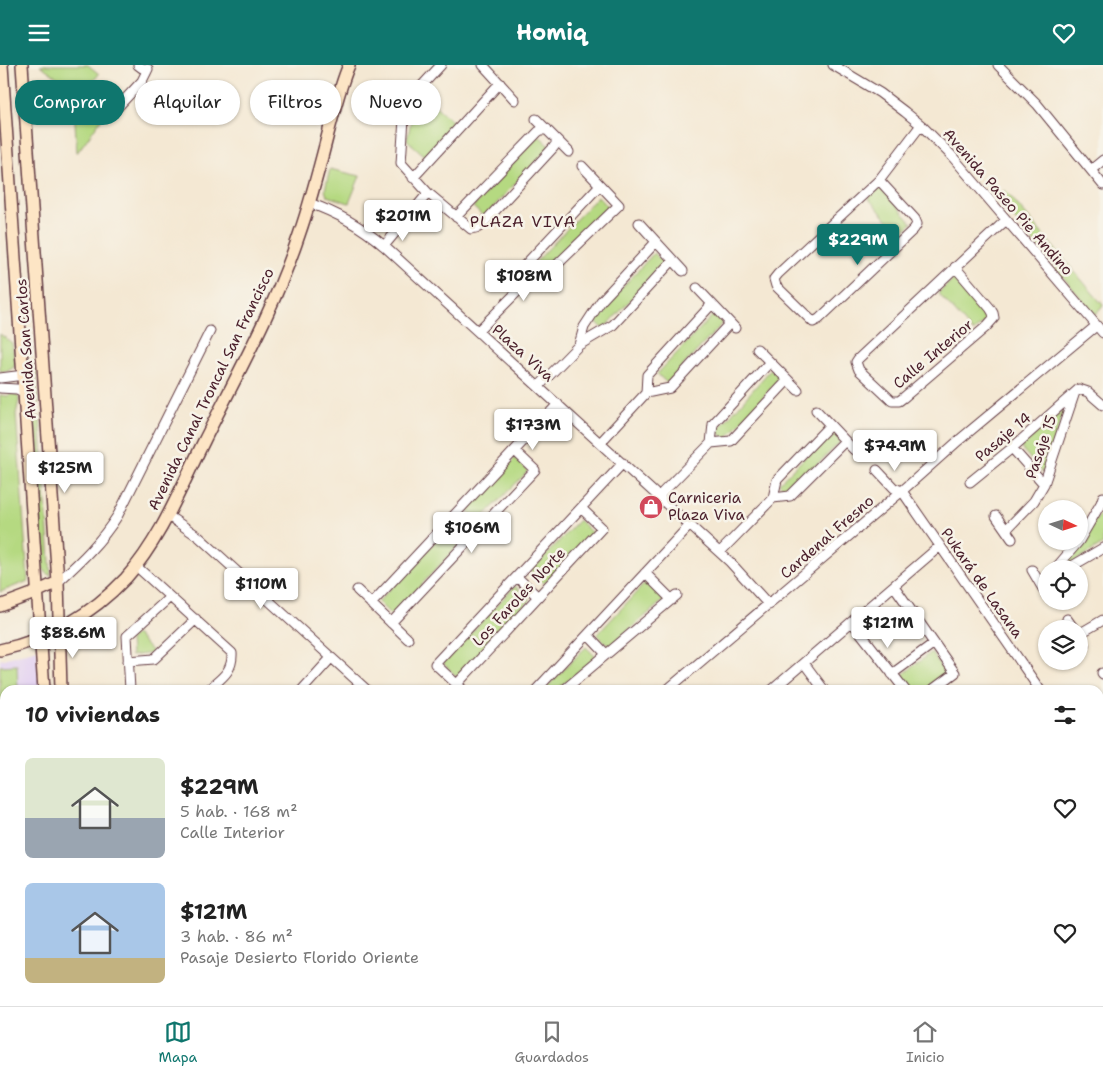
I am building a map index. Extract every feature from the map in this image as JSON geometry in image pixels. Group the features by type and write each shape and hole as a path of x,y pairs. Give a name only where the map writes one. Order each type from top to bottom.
{"main road":[{"name":"Avenida San Carlos","path":"2,65 5,179 24,375 44,685"},
{"name":"Avenida San Carlos","path":"22,65 58,582 61,685"},
{"name":"Avenida Canal Troncal San Francisco","path":"0,650 41,638 82,615 105,597 136,565 152,543 275,297 309,203 341,85 349,65"},
{"path":"26,408 35,413 45,409"},
{"name":"Avenida Canal Troncal San Francisco","path":"0,607 58,582"}],"street":[{"path":"138,65 142,68 152,67"},
{"path":"441,65 405,104 401,163 428,193 470,229 480,227 553,149 556,145 556,139"},
{"path":"483,65 515,100"},
{"name":"Avenida Paseo Pie Andino","path":"833,65 880,93 921,125 951,155 1100,330"},
{"path":"998,65 1036,104 1103,185"},
{"path":"125,99 152,67"},
{"path":"413,177 500,83"},
{"path":"536,119 569,152"},
{"path":"879,180 915,219 917,224 914,229 819,319 813,322 776,286 774,279 879,180 921,125"},
{"path":"456,217 541,129 547,129"},
{"path":"1091,170 1103,160"},
{"path":"582,166 619,205 538,283 530,279 523,267 600,185"},
{"path":"384,246 428,193"},
{"name":"Plaza Viva","path":"309,203 347,219 384,246 720,552 769,605"},
{"name":"Calle Interior","path":"955,267 990,308 994,318 903,399 892,401 859,369 856,362 861,355 955,267 1006,220"},
{"path":"639,223 683,271"},
{"path":"579,345 584,327 602,301 656,242"},
{"path":"538,387 579,345 613,325 673,260"},
{"path":"478,331 530,279"},
{"path":"600,443 646,393 670,388 733,325 697,288"},
{"path":"646,393 647,375 712,304"},
{"name":"Cardenal Fresno","path":"673,685 769,605 958,441 1100,330"},
{"name":"Avenida Canal Troncal San Francisco","path":"58,582 91,552 108,532 210,331"},
{"path":"757,349 798,390"},
{"path":"659,496 711,443 713,424 770,362"},
{"path":"0,378 24,375"},
{"path":"711,443 731,441 788,380"},
{"path":"0,388 17,389 25,393"},
{"path":"1075,392 1079,389 1085,390 1103,405"},
{"name":"Pasaje 14","path":"970,482 1012,448 1075,392"},
{"name":"Pasaje 15","path":"1006,530 1034,501 1044,484 1075,392"},
{"path":"371,604 558,404"},
{"path":"816,409 854,450"},
{"path":"720,552 773,498 777,480 830,425"},
{"path":"773,498 790,496 846,441"},
{"path":"1012,448 1044,484"},
{"path":"391,623 535,470 515,451"},
{"path":"458,685 435,664 623,463"},
{"name":"Pukará de Lasana","path":"877,470 894,488 902,491 1037,685"},
{"path":"1063,560 1079,541 1102,502"},
{"name":"Los Faroles Norte","path":"462,685 538,597 602,528 581,508"},
{"path":"167,515 199,537 361,685"},
{"path":"453,516 474,535"},
{"path":"996,516 1012,539"},
{"path":"541,685 690,525"},
{"path":"778,685 940,547"},
{"path":"1082,560 1103,548"},
{"path":"136,565 232,653 232,663 226,674 214,685"},
{"path":"1032,570 1038,576"},
{"path":"570,685 674,597 645,573"},
{"path":"517,577 538,597"},
{"path":"894,586 955,673 939,685"},
{"path":"357,590 408,639"},
{"path":"130,685 127,637 170,597"},
{"path":"128,661 154,659 196,619"},
{"path":"1088,629 1103,619"},
{"path":"852,622 901,685"},
{"path":"588,635 606,654"},
{"path":"892,674 934,643"},
{"path":"307,685 331,658"},
{"path":"804,663 820,685"}],"shaded area":[{"path":"37,649 40,685 0,685 0,660"}],"green space":[{"path":"40,65 88,65 99,74 94,80 61,80"},
{"path":"441,111 455,124 425,156 407,140 410,125 441,125"},
{"path":"75,125 97,125 77,153"},
{"path":"538,135 550,146 484,217 473,207"},
{"path":"330,169 360,176 349,203 327,196 325,190"},
{"path":"880,187 912,223 900,234 868,198"},
{"path":"1005,190 1103,305 1095,315 996,197"},
{"path":"598,196 608,207 543,275 533,265"},
{"path":"654,253 664,263 604,329 593,319"},
{"path":"956,277 988,315 984,323 973,332 938,293"},
{"path":"714,314 723,323 667,383 657,374"},
{"path":"0,334 12,343 15,363 14,367 8,371 0,371"},
{"path":"29,366 33,366 36,372 38,405 35,408 29,405 27,373"},
{"path":"771,369 781,377 726,439 717,431"},
{"path":"13,394 18,396 19,400 16,414 28,581 0,592 0,395 7,396"},
{"path":"1065,408 1043,473 1020,447"},
{"path":"32,417 40,417 51,576 43,568"},
{"path":"833,430 842,440 788,493 779,483"},
{"path":"515,458 528,471 479,521 466,509"},
{"path":"1101,512 1103,514 1103,544 1077,560 1065,560 1074,550 1088,550 1088,531"},
{"path":"579,520 592,533 544,584 531,571"},
{"path":"450,525 464,539 392,616 378,602"},
{"path":"646,582 664,600 610,646 597,635"},
{"path":"515,586 530,600 457,677 443,663"},
{"path":"136,634 153,653 131,656 130,639"},
{"path":"586,647 596,657 562,685 549,685"},
{"path":"931,652 946,674 932,685 906,685 900,677"},
{"path":"17,665 18,685 0,685 0,666"}],"place":[{"name":"Carniceria Plaza Viva","path":"651,507"}],"district":[{"name":"PLAZA VIVA","path":"523,221"}]}
